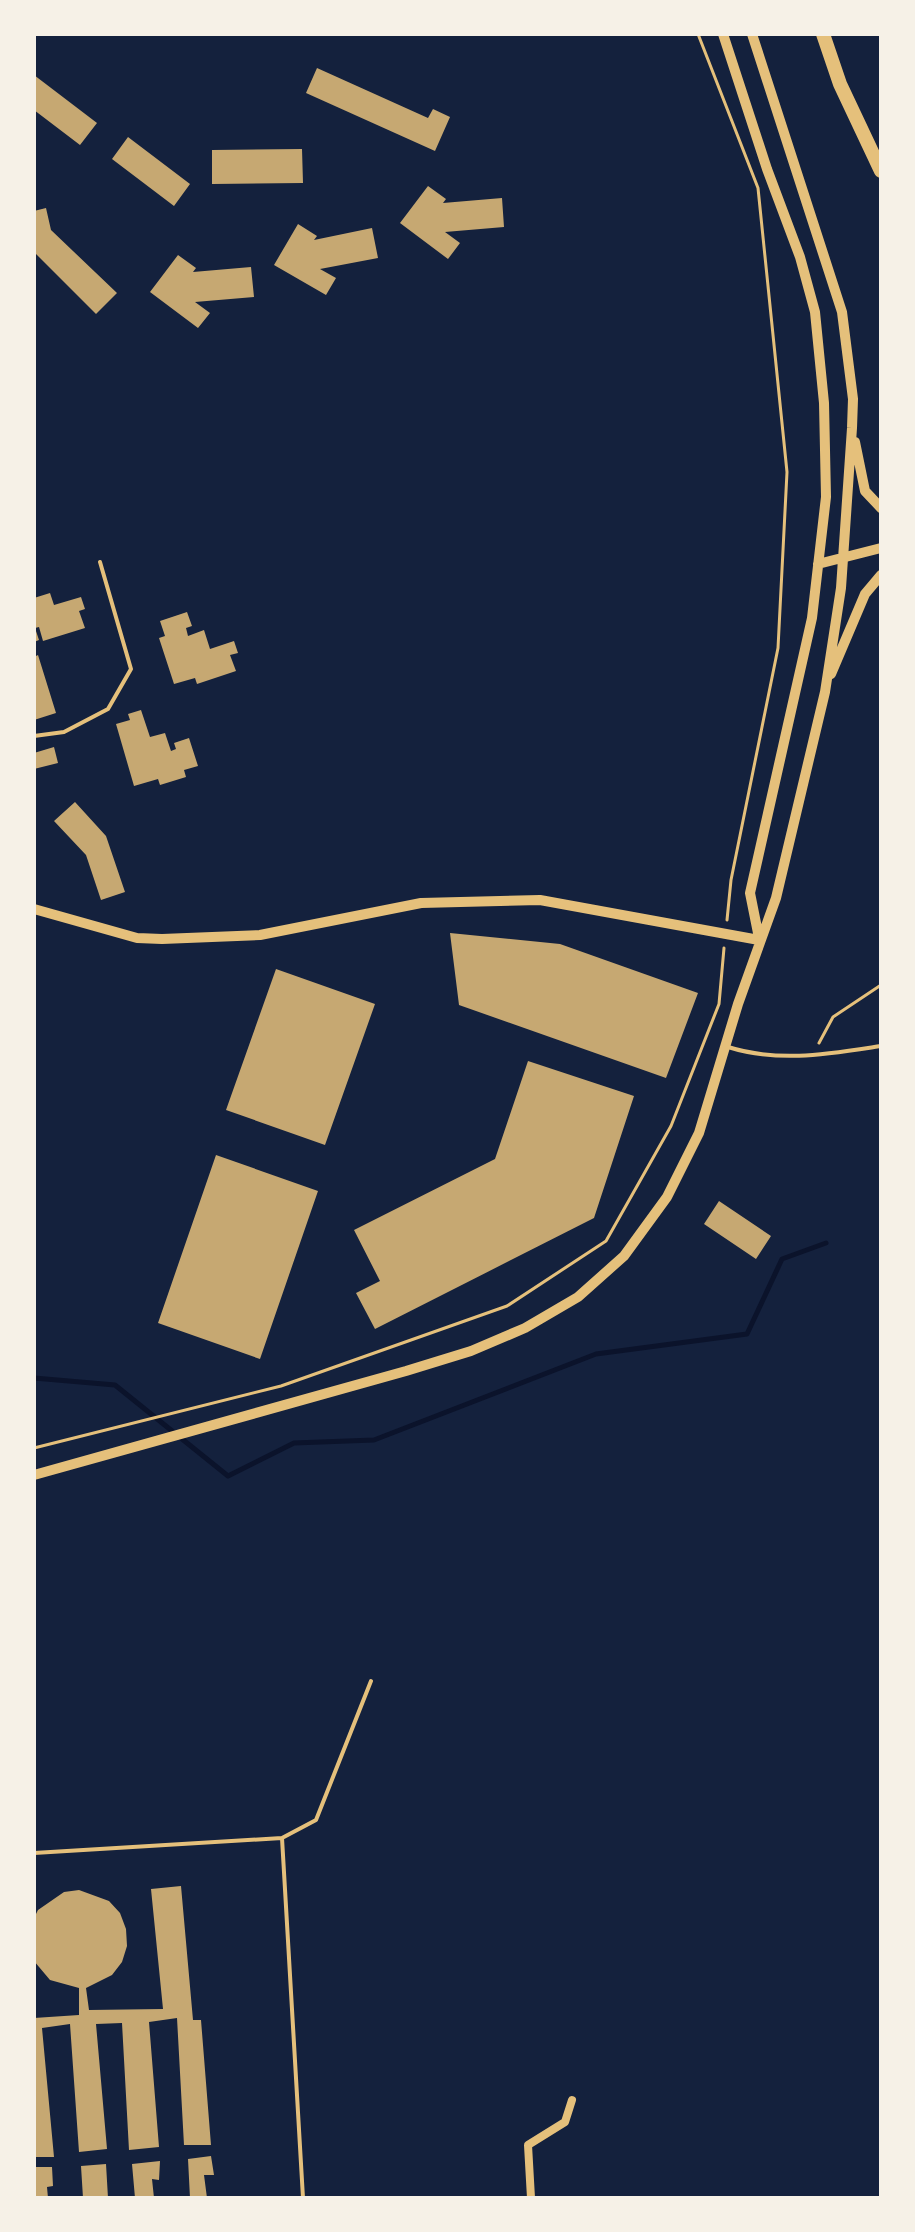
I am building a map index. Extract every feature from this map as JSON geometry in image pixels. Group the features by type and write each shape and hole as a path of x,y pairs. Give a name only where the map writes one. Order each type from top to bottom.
{"highway":[{"path":"823,34 840,84 881,171"}],"street":[{"path":"723,34 767,169 800,257 815,312 824,403 826,497 812,618 750,893 759,940"},
{"path":"34,1475 471,1351 525,1328 578,1297 624,1256 667,1197 699,1133 759,940 776,898 824,690 842,558 852,428 853,399 842,312 752,34"},
{"path":"852,428 865,491 881,508"},
{"path":"818,564 881,548"},
{"path":"824,690 865,594 881,575"},
{"path":"34,909 123,934 162,939 260,935 421,903 540,900 759,940"},
{"path":"531,2198 528,2145 565,2122 572,2100"}],"lane":[{"path":"34,736 64,732 108,709 131,669 100,562"},
{"path":"726,1046 760,1057 786,1058 881,1046"},
{"path":"34,1853 282,1838 316,1820 371,1681"},
{"path":"282,1838 303,2198"}],"path":[{"path":"34,1448 281,1386 507,1306 606,1241 671,1126 719,1004 731,880 778,648 787,472 758,188 698,34"},
{"path":"813,1053 833,1017 881,985"}],"building":[{"path":"317,68 428,118 433,109 450,117 435,151 306,93"},
{"path":"34,75 97,123 80,145 34,110"},
{"path":"128,137 190,184 174,206 112,159"},
{"path":"302,149 303,183 212,184 212,150"},
{"path":"428,186 446,199 443,203 502,198 504,227 445,232 460,243 448,259 400,223"},
{"path":"46,208 51,230 117,293 96,314 34,252 34,211"},
{"path":"298,224 317,236 314,240 372,228 378,258 320,269 336,278 326,295 274,265"},
{"path":"178,255 196,268 193,272 251,267 254,297 195,302 210,313 198,328 150,292"},
{"path":"50,593 54,605 81,597 85,609 79,611 85,628 43,641 39,627 35,628 39,640 34,642 34,598"},
{"path":"187,612 192,626 186,628 188,636 204,630 210,649 234,641 238,653 230,655 236,671 197,684 195,678 174,684 159,638 165,636 160,621"},
{"path":"38,655 56,713 34,720 34,657"},
{"path":"141,710 150,737 165,733 171,751 176,749 174,743 189,738 198,766 184,770 186,777 160,785 158,779 134,786 116,724 130,720 128,714"},
{"path":"54,747 58,763 34,769 34,753"},
{"path":"75,802 106,836 125,892 101,900 86,855 54,821"},
{"path":"450,933 560,944 698,993 666,1078 459,1005"},
{"path":"276,969 375,1004 325,1145 226,1110"},
{"path":"528,1061 634,1096 594,1218 375,1329 356,1293 380,1281 354,1230 495,1159"},
{"path":"216,1155 318,1191 260,1359 158,1323"},
{"path":"719,1201 771,1236 756,1259 704,1224"},
{"path":"181,1886 193,2020 201,2020 211,2145 184,2145 177,2018 149,2022 159,2147 129,2150 122,2023 96,2024 107,2149 79,2152 70,2024 42,2028 54,2157 34,2157 34,2018 79,2015 79,1988 50,1980 34,1961 34,1918 38,1910 64,1892 79,1890 109,1901 120,1913 126,1929 127,1946 122,1962 112,1975 86,1988 89,2010 163,2009 151,1889"},
{"path":"211,2156 214,2175 204,2175 207,2198 190,2198 188,2159"},
{"path":"160,2161 159,2180 152,2179 154,2198 135,2198 132,2164"},
{"path":"106,2164 108,2198 83,2198 81,2166"},
{"path":"34,2167 52,2167 53,2186 47,2187 48,2198 34,2198"}],"waterway":[{"path":"34,1378 115,1385 228,1476 294,1443 374,1440 596,1354 747,1334 782,1259 826,1243"}]}
